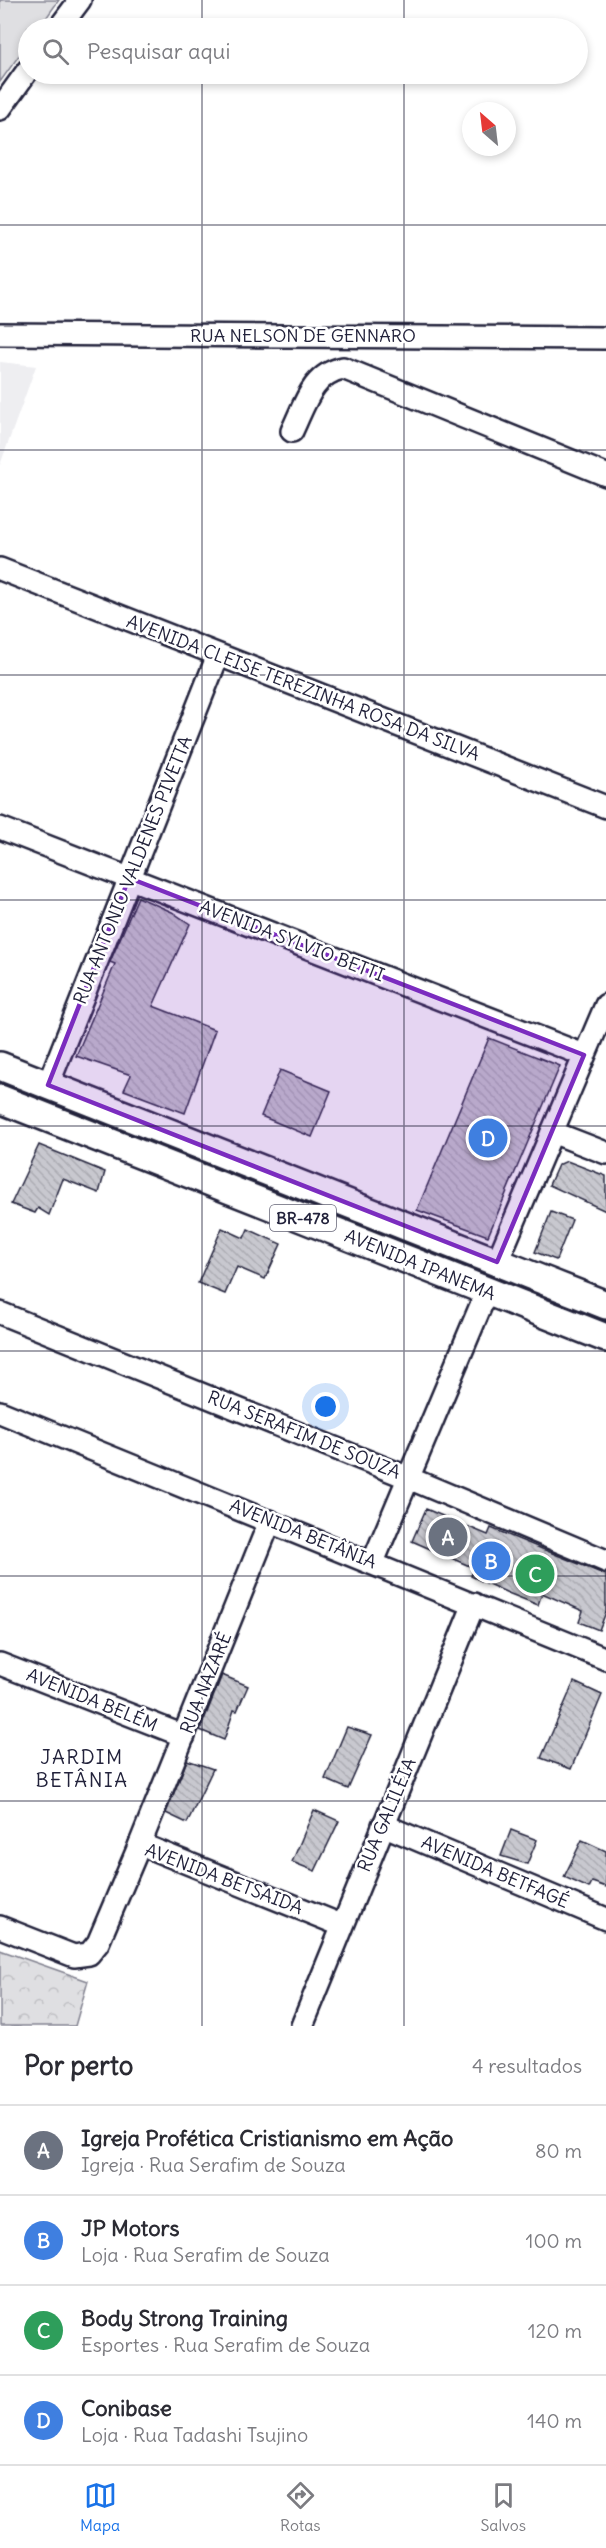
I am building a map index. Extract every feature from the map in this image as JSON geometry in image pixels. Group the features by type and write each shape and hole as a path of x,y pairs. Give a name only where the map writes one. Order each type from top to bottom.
{"main road":[{"name":"AVENIDA IPANEMA","path":"0,1066 606,1305"},
{"name":"AVENIDA IPANEMA","path":"0,1099 606,1338"}],"street":[{"path":"66,18 80,0"},
{"path":"0,109 18,84"},
{"name":"RUA NELSON DE GENNARO","path":"0,334 606,338"},
{"path":"292,431 317,382 328,371 343,368 606,475"},
{"name":"AVENIDA CLEISE TEREZINHA ROSA DA SILVA","path":"0,569 606,807"},
{"name":"RUA ANTONIO VALDENES PIVETTA","path":"48,1085 218,655"},
{"name":"AVENIDA SYLVIO BETTI","path":"0,828 584,1054"},
{"path":"497,1262 606,1005"},
{"path":"552,1132 606,1154"},
{"path":"373,1562 488,1291"},
{"name":"RUA SERAFIM DE SOUZA","path":"0,1313 408,1478 606,1561"},
{"name":"AVENIDA BETÂNIA","path":"0,1412 373,1562 606,1659"},
{"name":"RUA NAZARÉ","path":"140,1844 270,1521"},
{"name":"RUA GALILÉIA","path":"302,2026 341,1925 474,1604"},
{"name":"AVENIDA BELÉM","path":"0,1664 184,1737"},
{"name":"AVENIDA BETFAGÉ","path":"383,1825 606,1919"},
{"name":"AVENIDA BETSAIDA","path":"0,1926 74,1956 89,1954 98,1943 140,1844 341,1925"}],"highlighted area":[{"path":"129,878 584,1055 497,1262 48,1085"}],"shaded area":[{"path":"0,362 36,366 0,465"}],"green space":[{"path":"0,0 59,0 46,18 18,18 18,57 0,82"},
{"path":"0,1950 88,1981 75,2026 0,2026"}],"building":[{"path":"138,897 172,912 190,924 153,1006 215,1030 185,1113 124,1090 131,1075 76,1056 115,964 110,962"},
{"path":"489,1038 560,1066 488,1236 417,1210"},
{"path":"280,1070 331,1091 312,1137 261,1116"},
{"path":"39,1145 105,1172 99,1193 63,1179 49,1215 38,1208 35,1213 11,1204"},
{"path":"567,1161 606,1176 606,1211 549,1185 558,1165"},
{"path":"551,1212 572,1220 556,1260 535,1252"},
{"path":"222,1228 244,1238 248,1229 281,1244 265,1279 237,1267 225,1294 198,1283"},
{"path":"426,1509 488,1535 491,1528 606,1575 606,1612 599,1630 579,1622 583,1611 542,1593 538,1605 508,1593 471,1576 474,1568 412,1541"},
{"path":"222,1675 248,1686 237,1711 234,1710 224,1740 200,1730"},
{"path":"574,1682 602,1695 571,1769 541,1758"},
{"path":"347,1727 372,1735 348,1789 325,1779"},
{"path":"187,1760 213,1769 187,1823 166,1813"},
{"path":"314,1810 339,1821 315,1871 292,1862"},
{"path":"511,1830 537,1840 527,1864 501,1856"},
{"path":"582,1840 606,1851 606,1887 592,1882 589,1888 564,1877"}],"place":[{"name":"Conibase","path":"488,1138"},
{"name":"Igreja Profética Cristianismo em Ação","path":"448,1537"},
{"name":"JP Motors","path":"491,1561"},
{"name":"Body Strong Training","path":"535,1574"}],"district":[{"name":"JARDIM BETÂNIA","path":"82,1768"}]}
